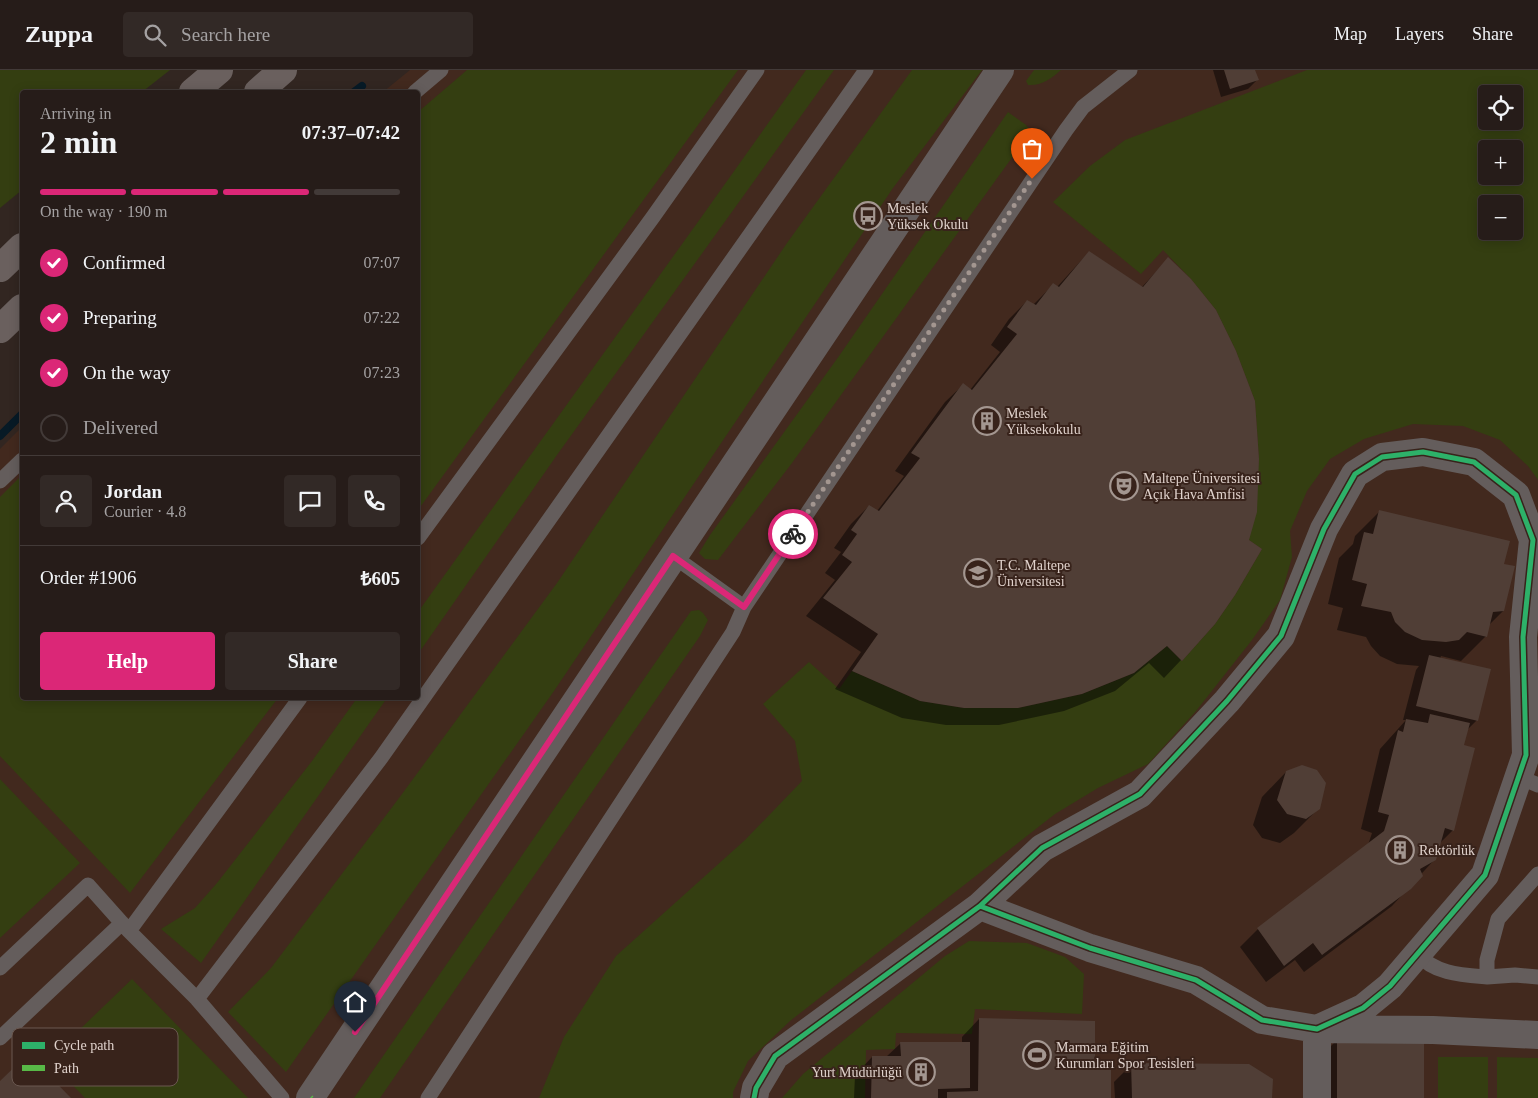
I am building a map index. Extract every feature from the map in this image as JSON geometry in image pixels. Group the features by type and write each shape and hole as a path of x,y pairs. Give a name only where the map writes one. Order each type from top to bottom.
{"highway":[{"path":"195,90 219,70"},
{"path":"260,90 282,70"},
{"path":"0,268 20,249"},
{"path":"0,329 20,310"}],"street":[{"path":"310,1098 1000,70"},
{"path":"754,1098 756,1088 775,1056 980,906 1042,848 1140,794 1227,701 1281,636 1324,529 1355,474 1382,457 1423,452 1474,462 1516,495 1533,540 1523,637 1528,781 1485,875 1418,954 1390,986 1362,1008 1317,1029"},
{"path":"980,906 1090,948 1196,980 1262,1020 1317,1029 1433,1030 1538,1035"},
{"path":"1316,1098 1317,1029"}],"lane":[{"path":"417,90 441,70"},
{"path":"420,535 653,217 757,70"},
{"path":"196,999 381,758 866,70"},
{"path":"428,1098 733,632 744,607 1066,130 1083,107 1130,70"},
{"path":"0,481 20,462"},
{"path":"673,556 744,607"},
{"path":"0,1038 126,927 298,700"},
{"path":"1486,977 1487,960 1498,918 1538,874"},
{"path":"0,968 88,885 196,999 282,1098"},
{"path":"1418,954 1425,963 1456,974 1486,977 1515,975 1538,977"}],"shaded area":[{"name":"T.C. Maltepe Üniversitesi","path":"410,70 1538,70 1538,1098 0,1098 0,449 20,429 20,700 420,700 420,90 385,90"}],"green space":[{"path":"0,70 170,70 145,90 20,90 20,192 0,208"},
{"path":"467,70 738,70 420,507 420,110"},
{"path":"806,70 834,70 557,455 420,651 420,609"},
{"path":"912,70 982,70 893,188 554,691 286,1072 228,1012 271,968 557,583 787,243"},
{"path":"1034,70 1061,70 1046,81 1028,85 1026,81"},
{"path":"1307,70 1538,70 1538,480 1528,466 1500,440 1463,426 1413,424 1364,439 1330,459 1307,491 1290,531 1292,557 1280,600 1252,640 1196,711 1148,764 1098,788 1055,814 790,1021 748,1061 733,1092 733,1098 539,1098 564,1037 616,956 745,840 802,781 795,741 763,704 809,662 839,689 852,671 920,701 964,708 1018,708 1082,694 1134,673 1167,646 1182,661 1215,624 1235,595 1262,549 1249,540 1259,459 1255,401 1236,351 1216,310 1191,279 1163,250 1141,274 1053,202 1090,166 1125,140"},
{"path":"1008,112 1030,130 1024,141 792,463 718,560 705,559 699,553 710,535 839,356"},
{"path":"20,477 20,700 276,700 130,893 0,756 0,497"},
{"path":"699,610 708,620 700,636 380,1098 354,1098 691,611"},
{"path":"356,700 386,700 201,963 161,929 195,908 217,883 312,761"},
{"path":"0,779 80,863 0,938"},
{"path":"969,941 1027,943 1065,957 1084,974 1082,1014 975,1009 972,1034 896,1033 895,1049 866,1050 865,1098 782,1098 803,1074 945,956"},
{"path":"132,979 248,1098 85,1098 73,1086 178,1086 178,1028 81,1028"},
{"path":"1438,1057 1488,1057 1488,1098 1438,1098"},
{"path":"1497,1057 1538,1058 1538,1098 1497,1098"}],"building":[{"path":"1224,70 1255,70 1259,80 1230,89"},
{"name":"Maltepe Üniversitesi Açık Hava Amfisi","path":"1089,251 1143,287 1168,257 1191,279 1216,310 1236,351 1255,401 1259,459 1257,512 1249,540 1262,549 1235,595 1215,624 1182,661 1167,646 1134,673 1082,694 1018,708 964,708 920,701 852,671 878,634 823,598 852,562 842,555 857,534 851,530 869,505 879,511 920,458 911,453 963,383 972,390 1017,334 1007,327 1027,300 1036,305 1053,283 1059,287"},
{"path":"1379,510 1510,541 1504,564 1515,566 1504,611 1493,612 1487,637 1467,632 1459,640 1446,642 1422,640 1405,632 1395,622 1391,612 1361,606 1367,584 1352,580 1364,532 1373,534"},
{"path":"1429,655 1491,669 1478,721 1416,706"},
{"name":"Rektörlük","path":"1430,714 1470,723 1464,745 1475,748 1454,831 1445,828 1436,860 1420,869 1423,876 1411,889 1322,955 1313,943 1284,966 1257,928 1384,831 1389,815 1378,812 1398,730 1403,732 1406,719 1428,723"},
{"path":"1302,765 1317,770 1326,783 1320,809 1306,819 1287,814 1277,800 1286,771"},
{"name":"Marmara Eğitim Kurumları Spor Tesisleri","path":"979,1018 1095,1021 1095,1065 1111,1067 1111,1098 947,1098 947,1092 978,1091"},
{"path":"1337,1038 1424,1038 1424,1098 1337,1098"},
{"name":"Yurt Müdürlüğü","path":"900,1042 970,1042 970,1088 938,1089 938,1098 871,1098 872,1056 901,1056"},
{"name":"Marmara Eğitim Kurumları Spor Tesisleri","path":"1131,1063 1249,1064 1273,1079 1272,1098 1132,1098"},
{"path":"12,1069 12,1086 59,1086 71,1098 0,1098 0,1081"}],"waterway":[{"path":"357,90 362,86"},
{"path":"0,436 20,416"}],"cycle path":[{"path":"754,1098 756,1088 775,1056 980,906 1042,848 1140,794 1227,701 1281,636 1324,529 1355,474 1382,457 1423,452 1474,462 1516,495 1533,540 1523,637 1526,755 1485,875 1390,986 1363,1008 1317,1029 1262,1020 1196,980 1090,948 980,906"}],"way so far":[{"path":"793,534 1032,179"}],"place":[{"name":"Meslek Yüksek Okulu","path":"868,216"},
{"name":"Meslek Yüksekokulu","path":"987,421"},
{"name":"Maltepe Üniversitesi Açık Hava Amfisi","path":"1124,486"},
{"name":"T.C. Maltepe Üniversitesi","path":"978,573"},
{"name":"Rektörlük","path":"1400,850"},
{"name":"Marmara Eğitim Kurumları Spor Tesisleri","path":"1037,1055"},
{"name":"Yurt Müdürlüğü","path":"921,1072"}],"route":[{"path":"355,1032 673,556 744,607 793,534"}]}
